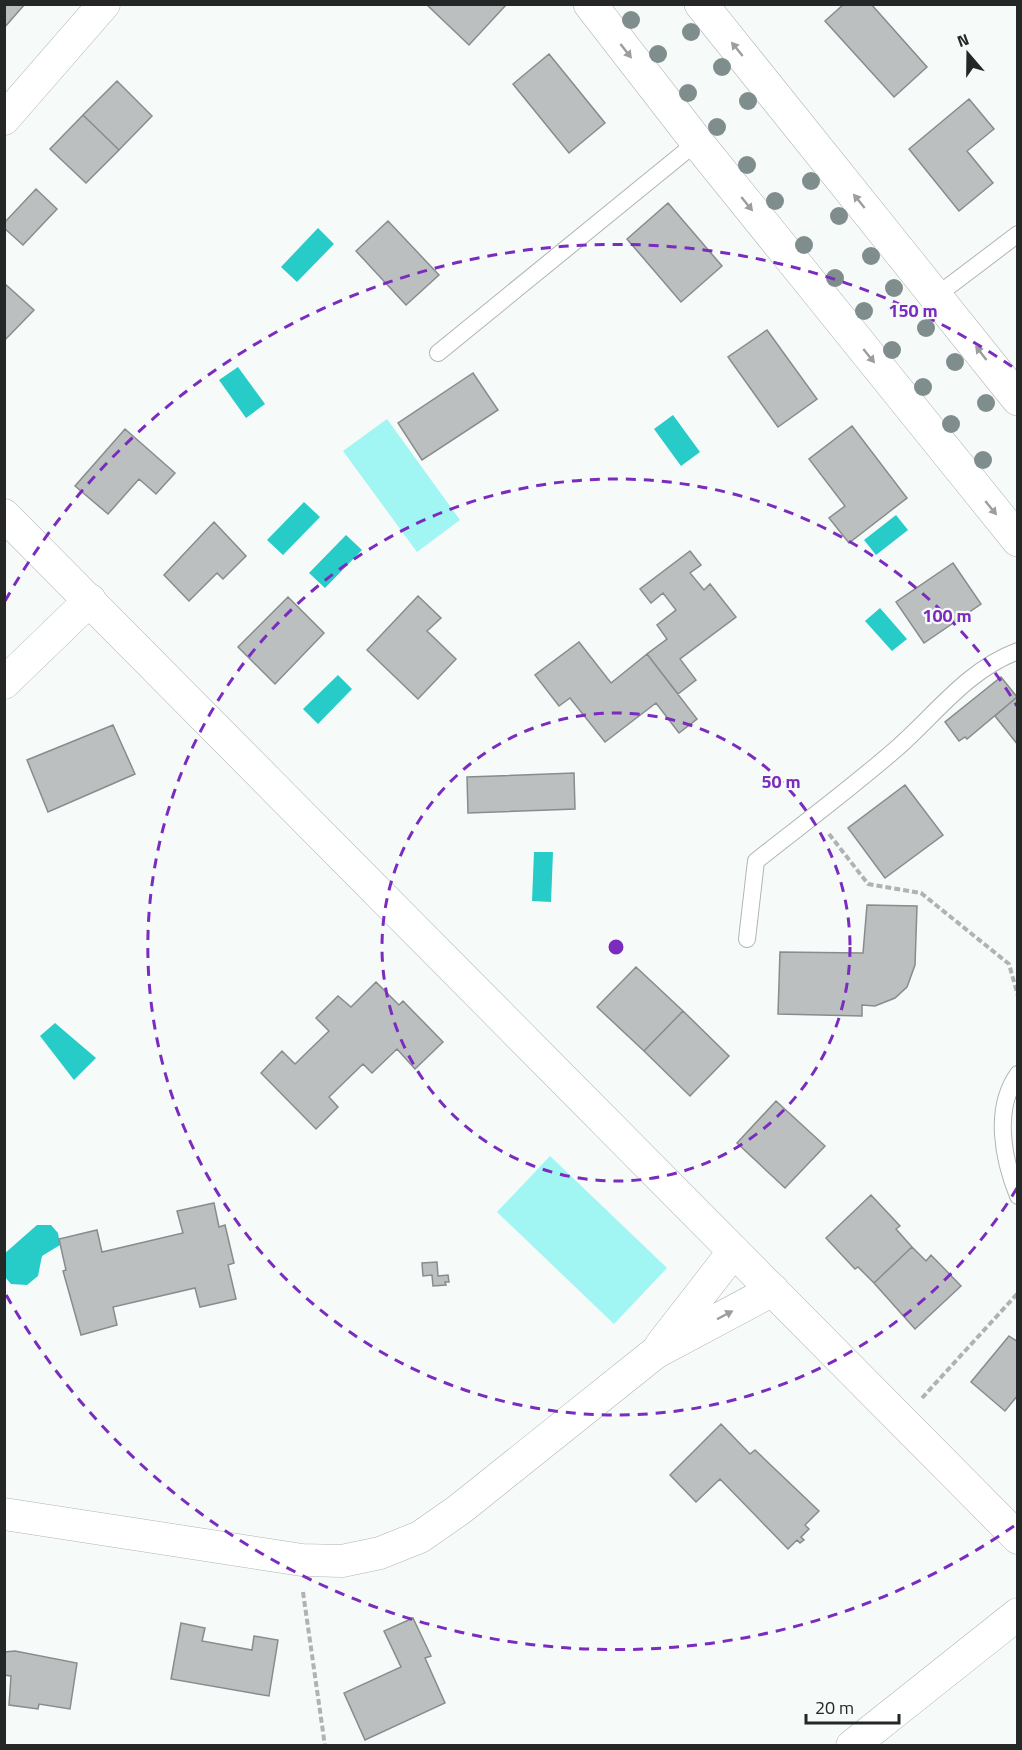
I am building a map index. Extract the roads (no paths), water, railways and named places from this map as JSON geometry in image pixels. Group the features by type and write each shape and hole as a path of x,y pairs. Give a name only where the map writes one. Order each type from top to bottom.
{"street":[{"path":"4,119 104,4"},
{"path":"590,4 697,142 1017,540"},
{"path":"701,4 1017,399"},
{"path":"4,515 1017,1538"},
{"path":"4,683 90,600"},
{"path":"655,1353 734,1251"},
{"path":"4,1514 302,1560 342,1561 380,1553 420,1537 460,1509 655,1353 773,1290"},
{"path":"852,1746 1017,1614"}],"lane":[{"path":"438,353 697,142"},
{"path":"936,296 1017,234"},
{"path":"747,939 756,861 897,748 961,686 985,667 1017,651"},
{"path":"1017,1074 1007,1096 1002,1125 1004,1153 1017,1196"}]}
